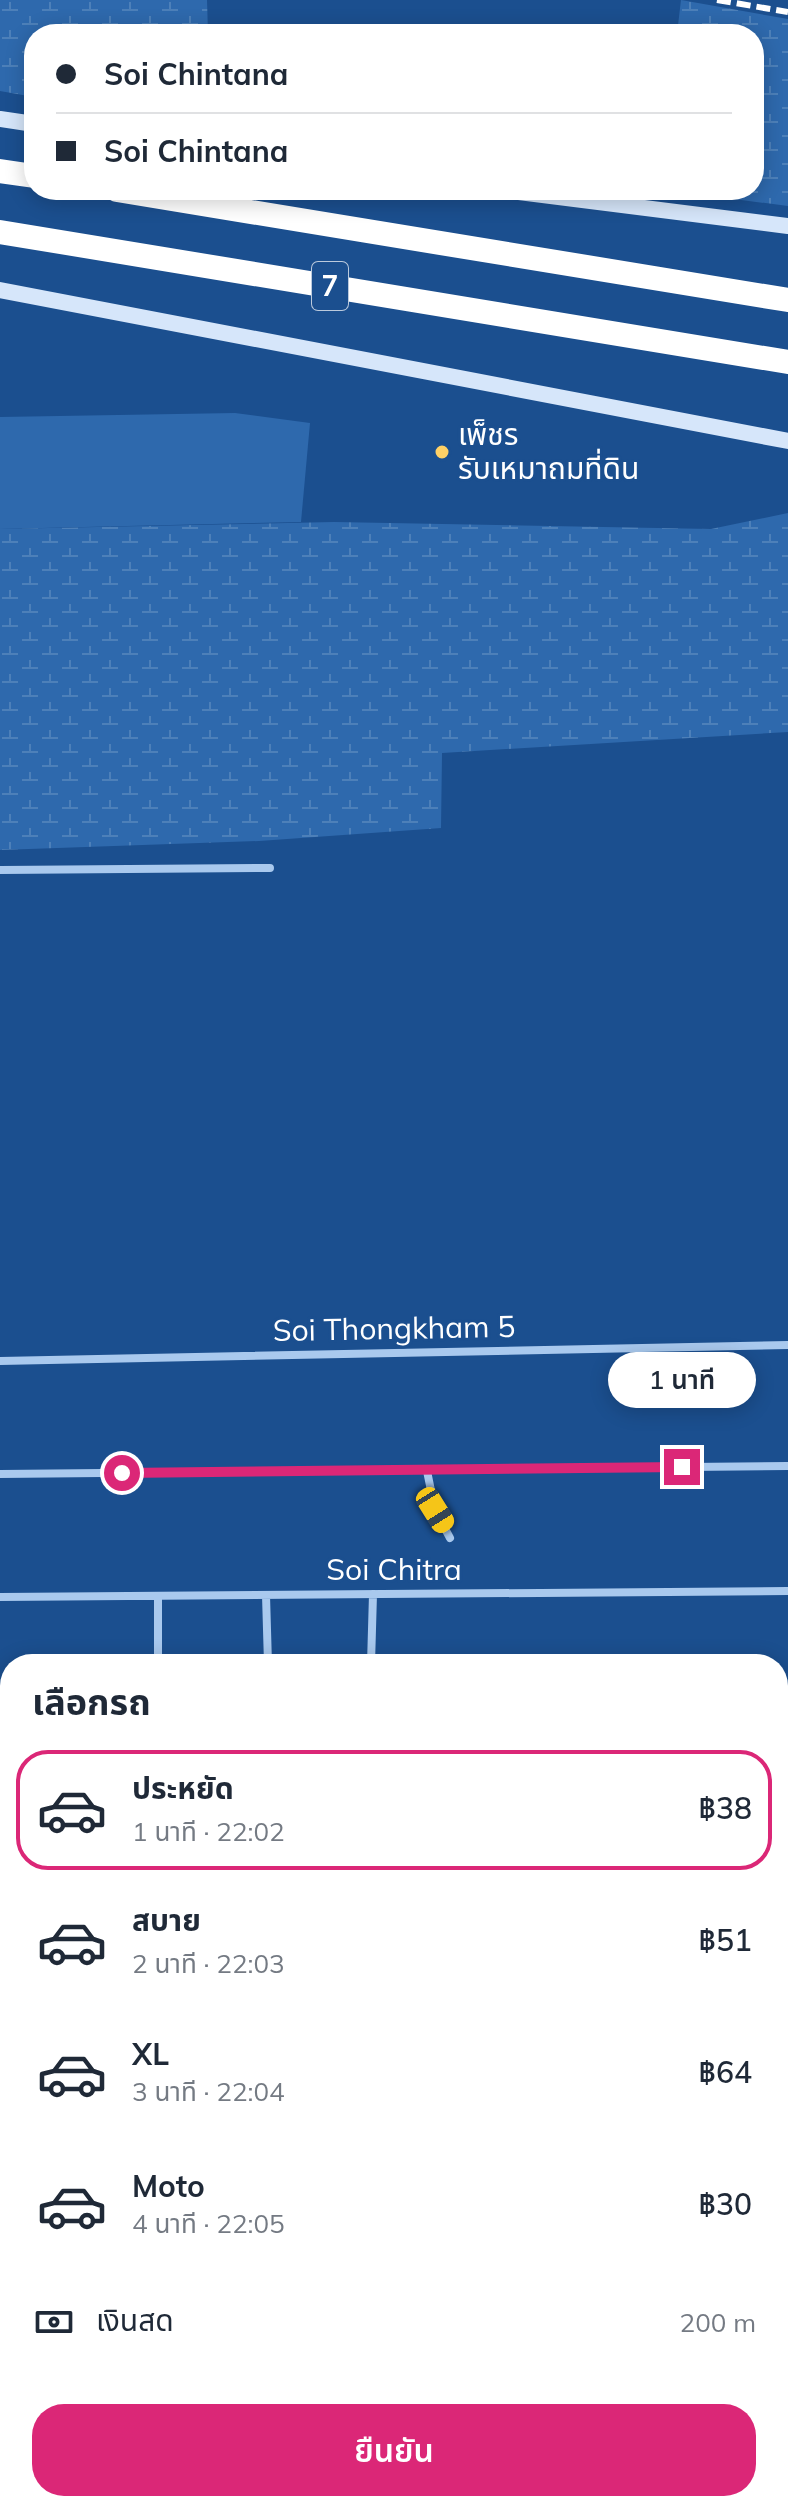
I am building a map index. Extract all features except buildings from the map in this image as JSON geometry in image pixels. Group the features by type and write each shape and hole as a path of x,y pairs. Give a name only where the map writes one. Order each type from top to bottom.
{"highway":[{"path":"0,171 24,175"},
{"name":"7","path":"178,200 788,300"},
{"name":"7","path":"0,232 788,362"}],"main road":[{"path":"0,119 24,123"},
{"path":"581,200 788,226"},
{"path":"0,290 788,441"}],"street":[{"path":"0,870 270,868"},
{"name":"Soi Thongkham 5","path":"0,1361 788,1345"},
{"path":"0,1474 788,1466"},
{"path":"427,1471 435,1510 450,1538"},
{"name":"Soi Chitra","path":"0,1597 788,1591"},
{"path":"371,1654 373,1594"},
{"path":"266,1595 268,1654"},
{"path":"158,1596 158,1654"}],"green space":[{"path":"0,0 207,0 208,24 24,24 24,95 0,91"},
{"path":"681,0 788,19 788,206 742,200 764,200 764,24 678,24"},
{"path":"235,413 310,423 301,522 0,529 0,417"},
{"path":"788,513 788,732 442,753 441,828 259,841 0,850 0,529 334,522 711,529"}],"railway":[{"path":"717,0 788,12"}],"place":[{"name":"เพ็ชร รับเหมาถมที่ดิน","path":"442,452"}],"route":[{"path":"122,1473 682,1467"}]}
